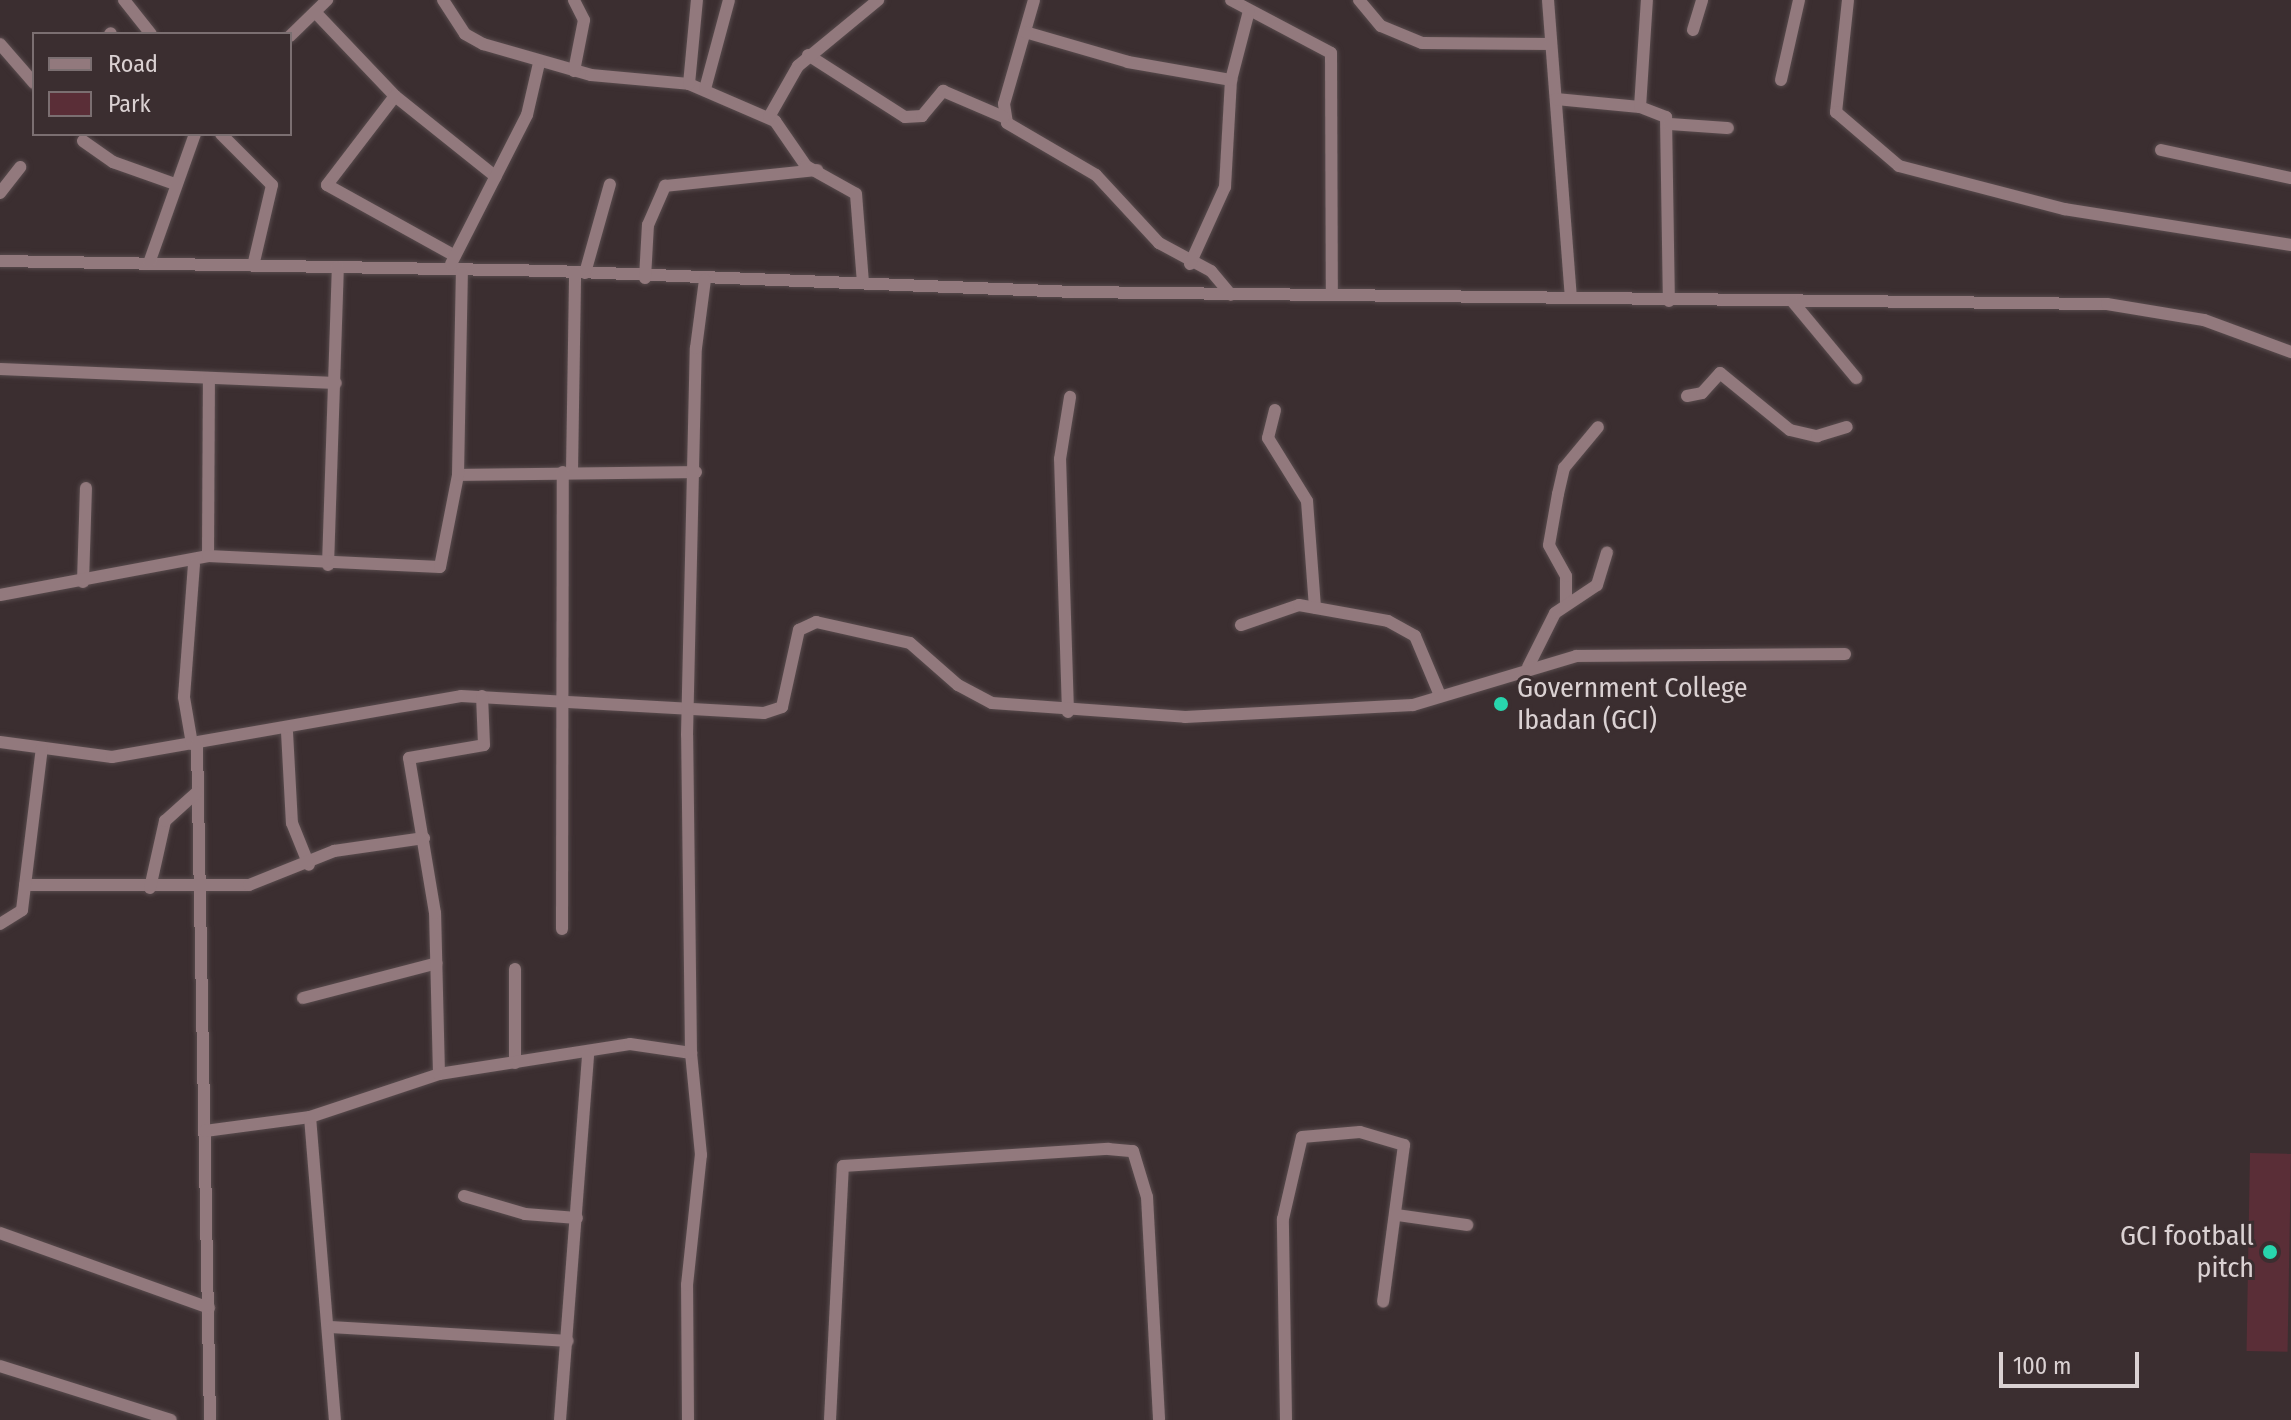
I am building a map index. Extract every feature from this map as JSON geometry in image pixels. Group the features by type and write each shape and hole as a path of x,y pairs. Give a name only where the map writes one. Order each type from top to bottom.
{"street":[{"path":"124,0 149,32"},
{"path":"292,34 327,0"},
{"path":"443,0 465,34 539,63 574,71 689,84 769,117 817,170 856,194 863,282"},
{"path":"574,0 584,20 574,71"},
{"path":"689,84 697,0"},
{"path":"705,89 729,0"},
{"path":"1004,117 1034,0"},
{"path":"1231,0 1331,53 1332,293"},
{"path":"1359,0 1381,26 1422,43 1551,44"},
{"path":"1548,0 1571,297"},
{"path":"1640,107 1647,0"},
{"path":"1693,30 1702,0"},
{"path":"1781,80 1799,0"},
{"path":"1848,0 1836,112 1899,166 2064,209 2291,245"},
{"path":"769,117 808,55 868,3"},
{"path":"1190,264 1225,187 1231,80 1249,11"},
{"path":"315,12 395,96 496,177"},
{"path":"1025,32 1128,62 1231,80"},
{"path":"0,44 32,81"},
{"path":"808,55 905,117 922,116 943,91 1004,117 1015,132 1096,175 1159,243 1190,264 1211,271 1231,295"},
{"path":"447,273 527,115 539,63"},
{"path":"395,96 327,185 455,256"},
{"path":"1556,99 1640,107 1661,112 1669,124 1669,301"},
{"path":"1669,124 1728,128"},
{"path":"149,263 172,183 194,136"},
{"path":"223,136 272,185 253,266"},
{"path":"83,141 113,162 172,183"},
{"path":"2161,150 2291,178"},
{"path":"0,193 20,167"},
{"path":"645,278 648,225 665,186 817,170"},
{"path":"562,929 561,704 568,472 578,430 580,272 610,184"},
{"path":"0,261 338,267 447,273 580,272 645,278 1231,295 1332,293 1669,301 2107,304 2204,320 2291,352"},
{"path":"328,565 338,267"},
{"path":"0,595 194,564 208,556 328,565 440,567 458,475 462,273"},
{"path":"688,1420 687,1285 701,1155 691,1053 688,709 696,472 696,348 705,280"},
{"path":"1793,302 1856,378"},
{"path":"0,369 336,383"},
{"path":"1687,396 1702,393 1720,373 1790,430 1817,436 1847,427"},
{"path":"208,556 209,378"},
{"path":"1068,712 1060,459 1070,397"},
{"path":"1275,410 1268,438 1307,501 1315,608"},
{"path":"1566,603 1566,576 1549,545 1558,494 1564,468 1598,427"},
{"path":"458,475 696,472"},
{"path":"83,582 86,488"},
{"path":"1528,667 1566,603 1597,585 1607,552"},
{"path":"194,564 184,697 194,744 196,793 210,1420"},
{"path":"1241,625 1280,606 1315,608 1388,621 1415,636 1439,693"},
{"path":"0,742 112,757 287,732 362,709 482,696 561,704 688,709 782,707 799,630 816,622 910,643 958,685 992,703 1068,712 1337,713 1413,705 1439,693 1576,656 1661,652 1845,654"},
{"path":"439,1074 437,963 424,838 411,753 484,745 482,696"},
{"path":"287,732 292,823 309,865"},
{"path":"0,924 17,919 25,885 42,748"},
{"path":"150,888 165,821 196,793"},
{"path":"25,885 197,888 249,885 309,865 334,851 424,838"},
{"path":"303,998 437,963"},
{"path":"515,969 515,1063"},
{"path":"205,1131 310,1117 439,1074 630,1044 691,1053"},
{"path":"591,1072 602,1050"},
{"path":"560,1420 591,1072 588,1053"},
{"path":"310,1117 332,1327 335,1420"},
{"path":"1286,1420 1283,1219 1302,1137 1360,1132 1400,1139 1405,1151 1383,1302"},
{"path":"830,1420 843,1166 1108,1149 1133,1151 1147,1197 1159,1420"},
{"path":"464,1196 525,1214 577,1218"},
{"path":"1397,1215 1467,1225"},
{"path":"0,1233 209,1308"},
{"path":"332,1327 568,1341"},
{"path":"0,1366 171,1420"}],"green space":[{"name":"GCI football pitch","path":"2250,1153 2291,1154 2288,1352 2247,1351"}],"place":[{"name":"Government College Ibadan (GCI)","path":"1501,704"},
{"name":"GCI football pitch","path":"2270,1252"}]}
